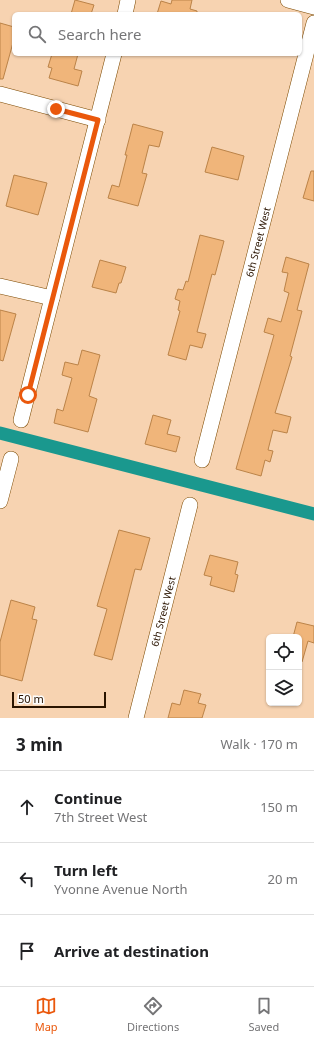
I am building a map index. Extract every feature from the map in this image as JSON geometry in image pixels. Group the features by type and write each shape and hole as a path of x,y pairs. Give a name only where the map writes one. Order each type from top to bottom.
{"street":[{"path":"125,12 128,0"},
{"path":"288,0 314,7"},
{"name":"6th Street West","path":"202,460 314,23"},
{"path":"21,420 114,56"},
{"path":"0,94 98,120"},
{"path":"0,286 52,298"},
{"path":"0,501 11,459"},
{"name":"6th Street West","path":"136,718 190,505"}],"building":[{"path":"75,0 94,5 92,12 72,12"},
{"path":"172,0 192,0 190,9 197,12 158,12 161,1 171,4"},
{"path":"0,23 12,26 12,46 3,79 0,79"},
{"path":"51,56 77,56 74,69 82,71 78,86 49,78 52,68 48,67"},
{"path":"133,124 163,132 159,147 149,145 142,173 147,174 138,206 108,198 112,185 119,187"},
{"path":"212,147 244,156 238,180 205,172"},
{"path":"311,171 314,171 314,201 303,198"},
{"path":"14,175 47,183 38,215 6,206"},
{"path":"200,235 224,241 215,275 212,274 197,332 206,334 202,348 190,345 186,360 168,355 180,311 178,310 180,301 175,299 178,289 183,290 186,281 188,282"},
{"path":"286,257 309,264 297,310 302,311 290,356 292,357 275,413 291,417 287,433 273,430 268,450 273,451 270,462 265,460 261,476 236,469 274,335 264,332 268,318 281,322 289,293 284,291 288,273 282,272"},
{"path":"100,260 126,267 116,293 92,287"},
{"path":"0,310 16,314 3,361 0,360"},
{"path":"82,350 100,355 89,396 97,399 88,432 54,423 57,409 63,411 72,378 62,375 65,362 78,365"},
{"path":"153,415 171,420 167,434 180,437 176,452 145,444"},
{"path":"119,530 150,538 141,570 135,569 112,660 94,655 107,609 97,606"},
{"path":"210,555 238,562 235,574 238,575 234,592 210,585 212,577 204,575"},
{"path":"11,600 35,607 32,619 37,620 22,681 0,675 0,642"},
{"path":"297,622 314,626 314,643 308,641 302,662 302,634 294,634"},
{"path":"184,690 201,694 198,703 206,705 202,718 168,718 172,703 180,705"}],"waterway":[{"path":"0,433 314,514"}],"route":[{"path":"28,395 98,120 56,109"}]}
